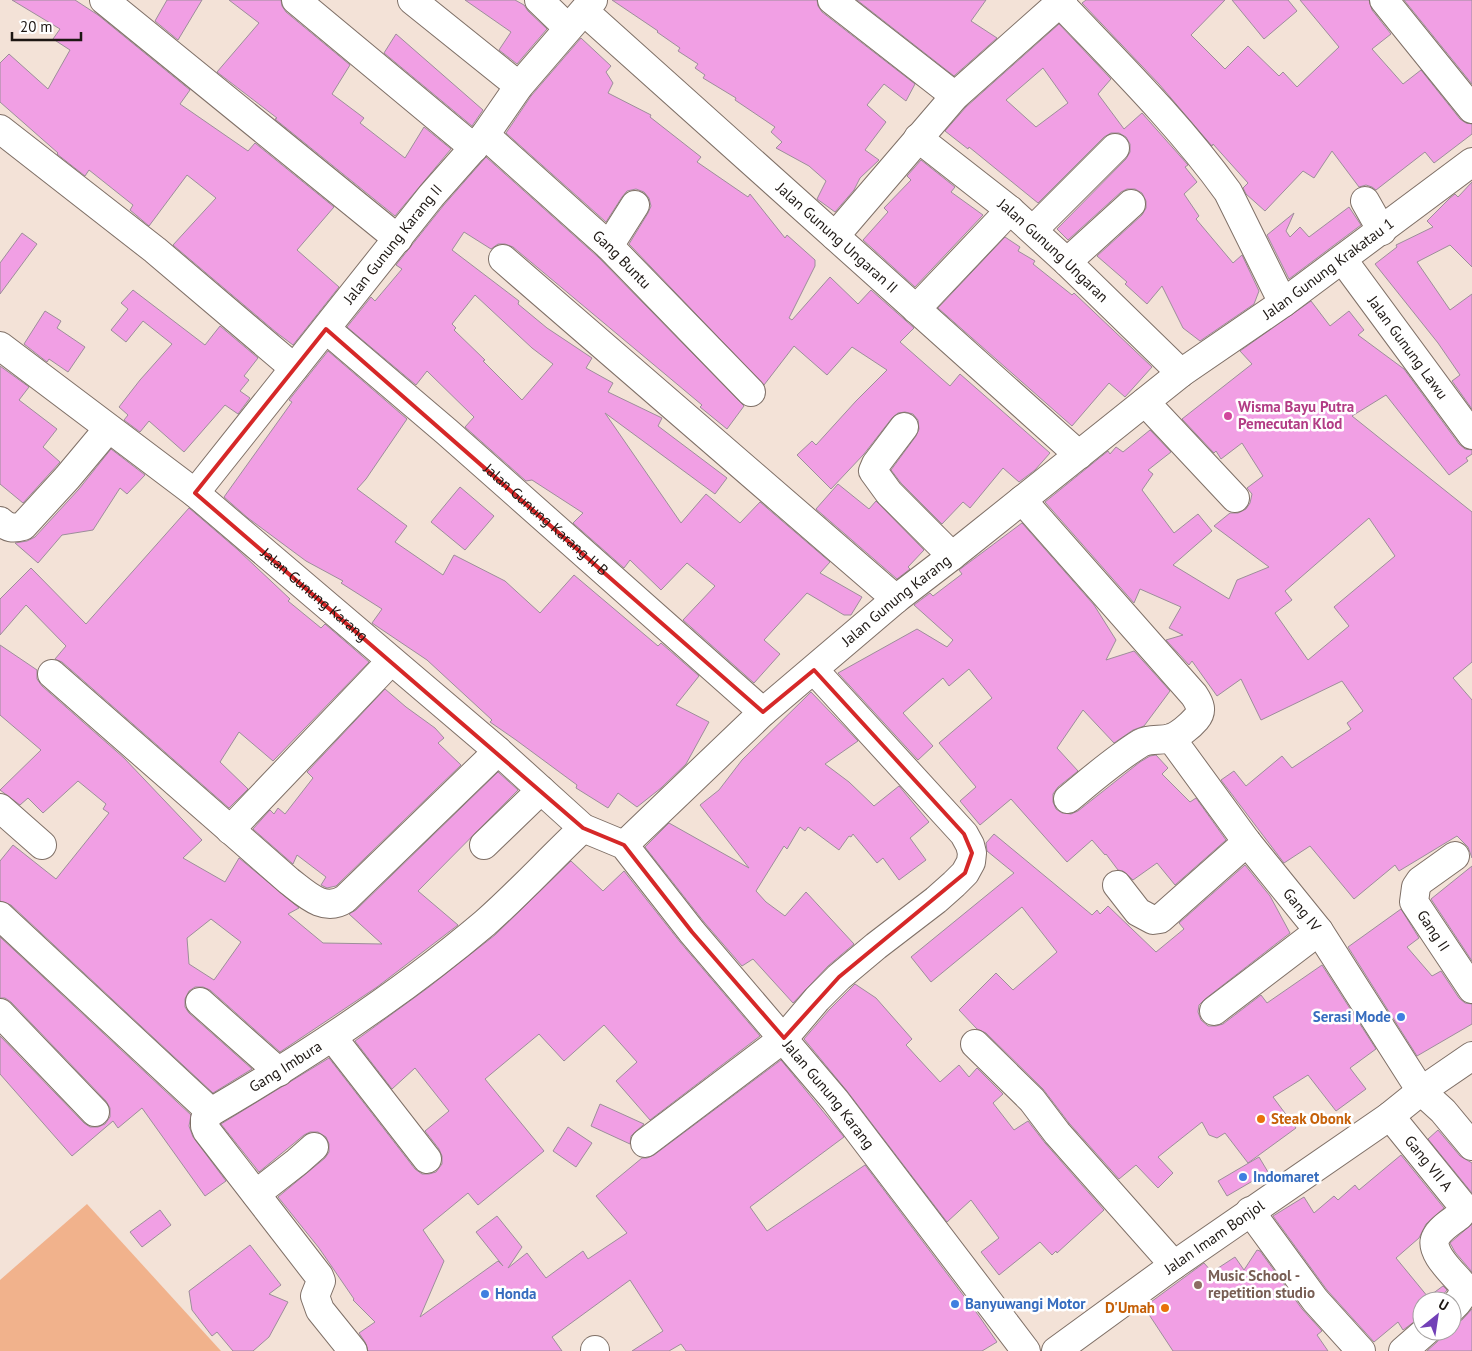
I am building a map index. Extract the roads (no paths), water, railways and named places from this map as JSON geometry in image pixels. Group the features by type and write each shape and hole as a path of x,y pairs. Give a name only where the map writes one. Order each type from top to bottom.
{"main road":[{"path":"104,0 398,239"},
{"name":"Gang Buntu","path":"296,0 479,141 609,246 751,392"},
{"path":"412,0 519,86"},
{"path":"539,0 568,28"},
{"path":"832,0 955,96"},
{"path":"1384,0 1472,108"},
{"path":"835,236 955,96 1062,1 1172,122 1220,180 1228,192 1283,303"},
{"name":"Jalan Gunung Karang II","path":"195,493 398,239 479,141 519,86 568,28 594,10"},
{"name":"Jalan Gunung Ungaran II","path":"594,10 835,236 1079,455"},
{"path":"0,129 155,250 294,368"},
{"name":"Jalan Gunung Ungaran","path":"918,138 1033,230 1181,373"},
{"path":"1033,230 1115,148"},
{"name":"Jalan Gunung Krakatau 1","path":"1181,373 1343,260 1472,162"},
{"path":"1365,201 1382,231"},
{"path":"1067,262 1131,204"},
{"path":"609,246 634,205"},
{"path":"916,309 1010,210"},
{"path":"503,259 896,599"},
{"name":"Jalan Gunung Lawu","path":"1343,260 1472,435"},
{"name":"Jalan Gunung Karang II B","path":"326,329 447,432 763,712"},
{"name":"Jalan Gunung Karang","path":"0,346 195,493 498,751 583,828 624,844 692,932 836,1100 1026,1351"},
{"name":"Jalan Gunung Karang","path":"624,844 763,712 896,599 1181,373"},
{"path":"1145,402 1236,498"},
{"path":"904,427 876,464 874,471 889,493 952,556"},
{"path":"0,521 14,529 23,526 108,429"},
{"path":"1022,500 1200,704 1200,713 1195,720 1171,738 1143,742 1110,765 1068,799"},
{"path":"230,830 391,660"},
{"path":"645,1143 784,1038 839,977 936,900 965,873 972,862 970,844 964,834 814,670"},
{"path":"52,674 296,887 321,903 332,905 345,899 498,751"},
{"name":"Gang IV","path":"1171,738 1247,842 1319,931 1421,1092 1443,1111 1472,1146"},
{"path":"484,845 541,790"},
{"path":"0,808 42,844"},
{"name":"Gang Imbura","path":"211,1112 333,1038 420,975 486,922 583,828"},
{"path":"1117,885 1138,912 1153,920 1160,919 1247,842"},
{"name":"Gang II","path":"1455,856 1420,881 1416,887 1414,902 1472,989"},
{"path":"0,916 211,1112 205,1119 204,1126 319,1276 321,1281 315,1296 320,1310 353,1351"},
{"path":"1214,1011 1319,931"},
{"path":"200,1002 279,1072"},
{"path":"0,1013 95,1112"},
{"path":"333,1038 427,1159"},
{"path":"975,1044 1032,1100 1057,1133 1174,1264"},
{"name":"Jalan Imam Bonjol","path":"1056,1351 1174,1264 1390,1116 1472,1056"},
{"name":"Gang VII A","path":"1390,1116 1462,1205 1460,1215 1438,1233 1434,1240 1436,1251 1462,1284 1464,1289 1462,1293"},
{"path":"256,1194 314,1147"},
{"path":"1250,1211 1316,1300 1361,1351"},
{"path":"1403,1351 1414,1341"}],"place":[{"name":"Wisma Bayu Putra Pemecutan Klod","path":"1228,416"},
{"name":"Serasi Mode","path":"1401,1017"},
{"name":"Steak Obonk","path":"1261,1119"},
{"name":"Indomaret","path":"1243,1177"},
{"name":"Music School - repetition studio","path":"1198,1285"},
{"name":"Honda","path":"485,1294"},
{"name":"Banyuwangi Motor","path":"955,1304"},
{"name":"D'Umah","path":"1165,1308"}]}
